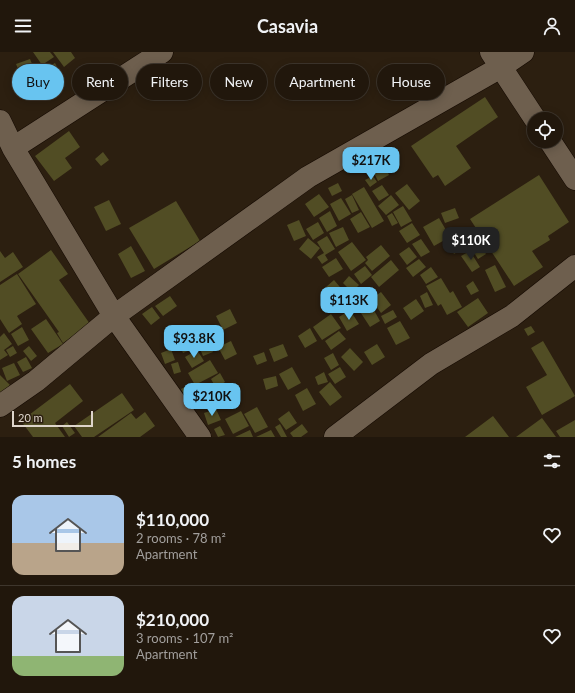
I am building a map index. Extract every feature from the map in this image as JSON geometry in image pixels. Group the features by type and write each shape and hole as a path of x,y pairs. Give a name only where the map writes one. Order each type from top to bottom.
{"street":[{"path":"13,148 162,52"},
{"path":"0,406 36,381 114,316 308,177 496,60 523,52"},
{"path":"496,60 530,112"},
{"path":"0,121 13,148 114,316 200,437"},
{"path":"555,148 575,179"},
{"path":"335,437 431,364 512,316 575,266"}],"building":[{"path":"33,52 50,52 54,57 41,64"},
{"path":"53,52 71,52 75,58 64,67 64,64 62,64"},
{"path":"30,59 32,64 16,64"},
{"path":"485,97 498,117 456,146 471,168 445,186 438,175 433,178 411,146"},
{"path":"69,131 80,147 65,158 72,168 54,181 35,156"},
{"path":"103,152 109,160 101,166 95,159"},
{"path":"385,167 389,175 378,181 374,173"},
{"path":"539,175 569,222 548,236 550,240 532,251 543,267 514,286 470,219"},
{"path":"373,176 377,182 370,187 365,180"},
{"path":"338,183 342,191 332,196 328,188"},
{"path":"407,184 420,201 409,210 395,193"},
{"path":"382,185 389,195 379,201 372,191"},
{"path":"364,187 384,221 372,228 352,194"},
{"path":"319,194 329,207 314,217 305,204"},
{"path":"352,195 359,210 352,213 345,199"},
{"path":"391,195 399,205 386,215 378,206"},
{"path":"341,198 351,214 339,221 330,204"},
{"path":"109,200 121,224 106,231 94,207"},
{"path":"176,201 200,241 154,269 129,228"},
{"path":"403,206 412,221 401,227 393,212"},
{"path":"455,208 459,218 445,223 441,213"},
{"path":"330,211 337,226 327,232 319,218"},
{"path":"361,212 370,227 358,233 350,219"},
{"path":"392,213 398,223 392,226 387,216"},
{"path":"439,218 450,237 434,246 423,227"},
{"path":"299,220 306,236 294,241 287,225"},
{"path":"318,222 324,233 313,240 306,229"},
{"path":"412,223 420,235 407,243 399,231"},
{"path":"343,227 349,240 336,247 329,233"},
{"path":"470,231 476,241 466,247 459,237"},
{"path":"327,236 335,249 325,255 328,260 322,264 317,257 324,253 317,242"},
{"path":"308,238 320,248 311,259 299,249"},
{"path":"421,239 430,252 421,257 412,244"},
{"path":"459,240 464,248 454,254 449,245"},
{"path":"352,242 366,260 351,271 338,252"},
{"path":"479,243 486,254 478,259 471,248"},
{"path":"381,245 390,256 372,271 365,263 368,260 366,257"},
{"path":"131,246 145,271 131,278 118,254"},
{"path":"409,247 417,257 407,265 399,254"},
{"path":"51,250 68,274 59,280 90,324 63,343 57,333 59,332 18,274"},
{"path":"0,251 5,258 13,252 23,267 0,282"},
{"path":"470,251 480,267 472,272 461,256"},
{"path":"336,258 343,269 329,277 322,267"},
{"path":"419,259 426,267 413,277 406,268"},
{"path":"391,260 399,270 379,287 371,277"},
{"path":"495,265 506,287 495,292 485,270"},
{"path":"365,266 372,275 361,284 354,274"},
{"path":"431,267 438,277 426,284 420,275"},
{"path":"17,274 36,304 17,316 22,324 9,333 0,319 0,285"},
{"path":"349,276 359,285 352,292 343,283"},
{"path":"441,278 450,293 453,291 462,307 447,315 441,304 438,306 426,286"},
{"path":"334,280 345,293 337,300 326,287"},
{"path":"473,281 479,291 471,295 466,286"},
{"path":"361,289 369,300 356,310 348,299"},
{"path":"381,292 391,305 381,313 371,299"},
{"path":"427,292 433,305 425,308 420,296"},
{"path":"170,296 177,306 163,316 155,306"},
{"path":"478,298 488,313 468,327 457,312"},
{"path":"416,299 424,311 411,320 403,308"},
{"path":"370,303 380,321 370,327 359,310"},
{"path":"152,307 160,318 151,325 142,314"},
{"path":"230,309 237,323 223,330 216,316"},
{"path":"350,310 359,324 347,331 339,317"},
{"path":"393,310 397,317 385,324 381,316"},
{"path":"331,314 341,328 322,340 313,327"},
{"path":"46,319 63,344 48,353 31,329"},
{"path":"400,321 410,338 396,345 387,328"},
{"path":"531,326 535,332 528,336 524,329"},
{"path":"22,327 29,340 18,346 11,334"},
{"path":"310,328 317,341 305,348 298,336"},
{"path":"339,331 346,339 331,350 325,341"},
{"path":"4,333 12,344 4,350 8,355 0,360 0,337"},
{"path":"177,339 179,345 172,346 170,340"},
{"path":"208,340 213,352 203,356 198,344"},
{"path":"192,341 195,348 183,353 180,346"},
{"path":"231,341 237,354 225,360 218,347"},
{"path":"543,341 575,396 542,415 526,387 547,375 531,348"},
{"path":"283,344 288,356 274,362 269,349"},
{"path":"377,344 385,357 372,365 364,352"},
{"path":"13,346 17,353 10,357 6,350"},
{"path":"29,346 37,356 31,361 23,351"},
{"path":"350,348 363,362 354,371 341,357"},
{"path":"171,349 175,360 165,364 161,353"},
{"path":"197,350 204,361 192,368 185,357"},
{"path":"264,352 267,361 257,365 253,356"},
{"path":"333,353 339,365 331,370 324,358"},
{"path":"26,357 32,368 23,372 17,362"},
{"path":"210,360 218,373 195,385 188,373"},
{"path":"178,362 181,372 174,374 171,364"},
{"path":"14,363 20,375 7,381 2,368"},
{"path":"292,367 301,383 288,390 279,374"},
{"path":"340,367 346,377 335,384 328,374"},
{"path":"324,372 328,382 318,385 315,377"},
{"path":"220,373 225,382 216,388 211,379"},
{"path":"0,375 10,385 0,395"},
{"path":"276,376 278,386 266,390 263,379"},
{"path":"330,382 342,397 330,406 319,392"},
{"path":"192,383 196,389 184,395 181,389"},
{"path":"70,384 83,401 55,423 65,437 33,437 21,421"},
{"path":"307,388 316,404 303,411 295,395"},
{"path":"122,393 134,410 94,437 82,437 74,426"},
{"path":"257,407 268,427 255,433 244,414"},
{"path":"216,409 221,420 208,425 204,413"},
{"path":"241,411 249,426 233,434 225,419"},
{"path":"289,411 297,423 286,430 278,419"},
{"path":"145,412 155,426 140,437 98,437 131,413 136,419"},
{"path":"493,416 509,437 465,437"},
{"path":"542,418 556,437 516,437"},
{"path":"575,420 575,437 560,437 556,431"},
{"path":"67,422 75,433 69,437 62,426"},
{"path":"280,424 287,437 281,437 275,427"},
{"path":"302,424 308,432 301,437 293,437 290,433"},
{"path":"220,426 225,435 218,437 214,429"},
{"path":"250,430 253,437 235,437"},
{"path":"271,430 275,437 256,437"}]}
